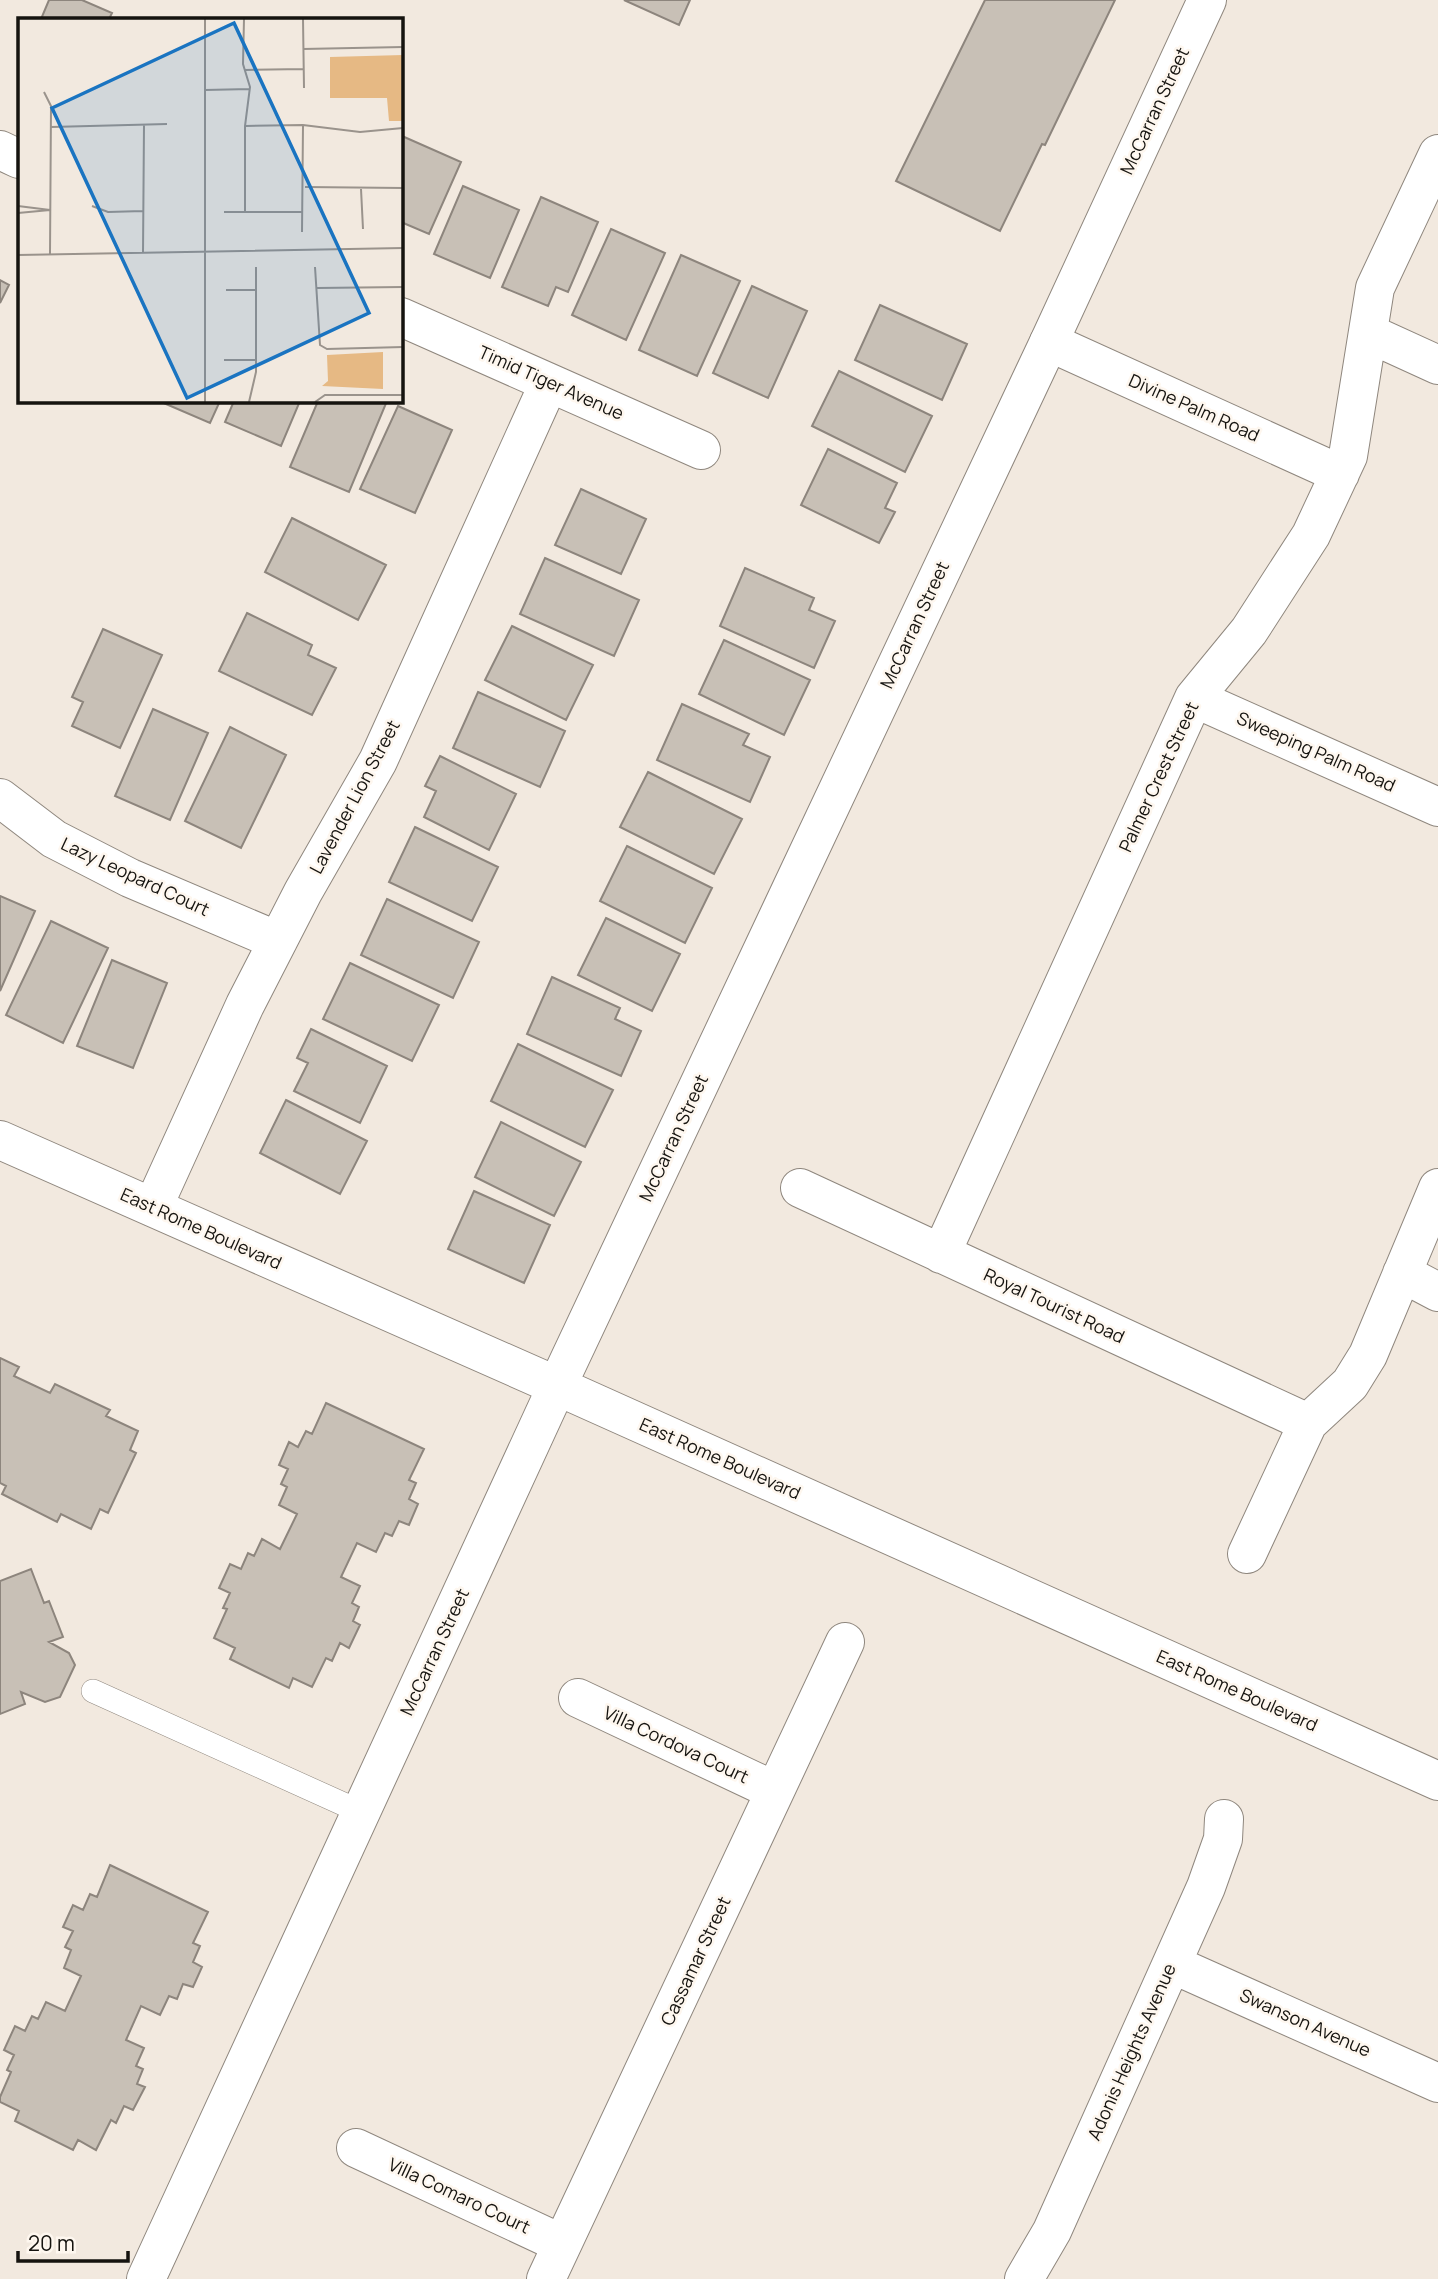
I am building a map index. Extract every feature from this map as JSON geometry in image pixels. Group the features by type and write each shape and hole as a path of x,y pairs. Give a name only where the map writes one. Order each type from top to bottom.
{"street":[{"name":"McCarran Street","path":"146,2279 557,1386 1049,342 1207,0"},
{"path":"0,150 18,159"},
{"name":"Palmer Crest Street","path":"941,1254 1194,698 1249,631 1291,567 1311,535 1340,474 1348,456 1375,288 1438,154"},
{"name":"Timid Tiger Avenue","path":"402,317 701,450"},
{"path":"1368,333 1438,365"},
{"name":"Divine Palm Road","path":"1049,342 1340,474"},
{"name":"Lavender Lion Street","path":"153,1207 244,1005 303,892 378,761 549,383"},
{"name":"Sweeping Palm Road","path":"1194,698 1438,807"},
{"name":"Lazy Leopard Court","path":"0,798 54,839 130,878 278,941"},
{"name":"East Rome Boulevard","path":"0,1139 1438,1781"},
{"name":"Royal Tourist Road","path":"800,1188 1308,1423"},
{"path":"1247,1555 1308,1423 1350,1384 1368,1355 1438,1188"},
{"path":"1402,1273 1438,1292"},
{"name":"Cassamar Street","path":"546,2279 845,1642"},
{"name":"Villa Cordova Court","path":"578,1698 775,1791"},
{"name":"Adonis Heights Avenue","path":"1024,2279 1052,2231 1206,1887 1223,1839 1223,1819"},
{"name":"Swanson Avenue","path":"1172,1964 1438,2083"},
{"name":"Villa Comaro Court","path":"356,2148 562,2244"}],"lane":[{"path":"93,1691 361,1812"}],"building":[{"path":"49,0 82,0 112,13 110,18 41,18"},
{"path":"624,0 690,0 679,25"},
{"path":"985,0 1115,0 1000,231 896,181"},
{"path":"402,136 461,162 429,234 402,222"},
{"path":"463,186 519,210 490,278 434,254"},
{"path":"541,197 598,222 568,292 556,287 548,306 502,287"},
{"path":"611,229 665,253 626,340 572,315"},
{"path":"681,255 740,281 697,376 639,350"},
{"path":"0,280 9,285 0,303"},
{"path":"752,286 807,311 768,398 713,373"},
{"path":"880,305 967,344 942,400 855,360"},
{"path":"839,371 932,416 905,472 812,426"},
{"path":"161,402 220,402 210,423"},
{"path":"234,402 300,402 281,446 225,422"},
{"path":"318,402 387,402 349,492 290,467"},
{"path":"398,406 452,430 415,513 360,489"},
{"path":"828,449 897,483 885,508 895,512 879,543 801,505"},
{"path":"581,489 646,519 621,574 555,545"},
{"path":"292,518 386,565 358,620 265,572"},
{"path":"545,558 639,600 614,656 520,614"},
{"path":"745,568 814,598 809,610 835,621 814,668 720,626"},
{"path":"247,613 312,645 308,655 336,668 312,715 219,671"},
{"path":"512,626 593,665 566,720 485,680"},
{"path":"103,629 162,655 120,748 72,726 83,702 72,697"},
{"path":"724,640 810,680 784,735 699,694"},
{"path":"478,692 565,731 540,787 453,748"},
{"path":"682,704 749,734 743,745 770,757 750,802 657,760"},
{"path":"153,709 208,733 170,820 115,796"},
{"path":"230,727 286,755 241,848 185,821"},
{"path":"440,756 516,794 489,850 424,817 436,791 425,786"},
{"path":"648,772 742,819 714,874 620,827"},
{"path":"415,827 498,867 472,921 389,882"},
{"path":"627,846 712,888 685,943 600,901"},
{"path":"0,896 35,911 0,991"},
{"path":"387,899 479,942 453,998 361,955"},
{"path":"606,918 680,954 652,1011 578,975"},
{"path":"51,921 108,948 63,1043 6,1015"},
{"path":"112,960 167,983 133,1068 77,1046"},
{"path":"350,963 439,1005 412,1061 323,1019"},
{"path":"552,977 620,1008 615,1019 641,1031 621,1076 527,1034"},
{"path":"311,1029 387,1066 360,1123 294,1091 308,1063 297,1058"},
{"path":"518,1044 613,1090 585,1147 491,1101"},
{"path":"286,1100 367,1141 340,1194 260,1153"},
{"path":"501,1122 581,1162 554,1216 475,1177"},
{"path":"474,1191 550,1225 524,1283 448,1249"},
{"path":"0,1358 19,1367 14,1376 50,1393 55,1384 110,1410 106,1416 138,1431 130,1450 136,1453 108,1513 100,1509 91,1529 61,1514 57,1522 2,1494 6,1486 0,1483"},
{"path":"326,1403 424,1449 409,1480 416,1483 409,1499 418,1504 409,1525 399,1521 392,1536 385,1533 376,1552 357,1543 341,1577 360,1586 352,1603 359,1607 353,1621 360,1625 349,1648 340,1643 332,1661 326,1658 312,1687 293,1678 289,1688 230,1659 235,1648 214,1638 227,1609 223,1608 230,1593 219,1588 230,1564 241,1569 248,1553 254,1556 262,1539 280,1549 297,1514 279,1505 287,1487 281,1484 288,1469 279,1465 289,1442 298,1447 306,1431 312,1434"},
{"path":"31,1569 44,1603 49,1601 63,1637 49,1642 69,1653 75,1665 60,1697 45,1702 21,1692 25,1704 0,1714 0,1581"},
{"path":"110,1865 208,1912 193,1943 200,1946 193,1962 202,1967 193,1987 183,1984 177,1999 169,1996 160,2015 141,2006 126,2040 144,2048 136,2066 143,2069 137,2084 145,2087 133,2110 124,2106 116,2123 111,2120 96,2150 78,2140 73,2150 15,2121 19,2111 0,2102 11,2072 7,2070 14,2055 4,2050 15,2026 25,2031 32,2016 38,2019 46,2002 65,2011 81,1976 64,1968 71,1950 65,1947 73,1931 63,1927 73,1905 83,1910 90,1894 97,1897"}]}
